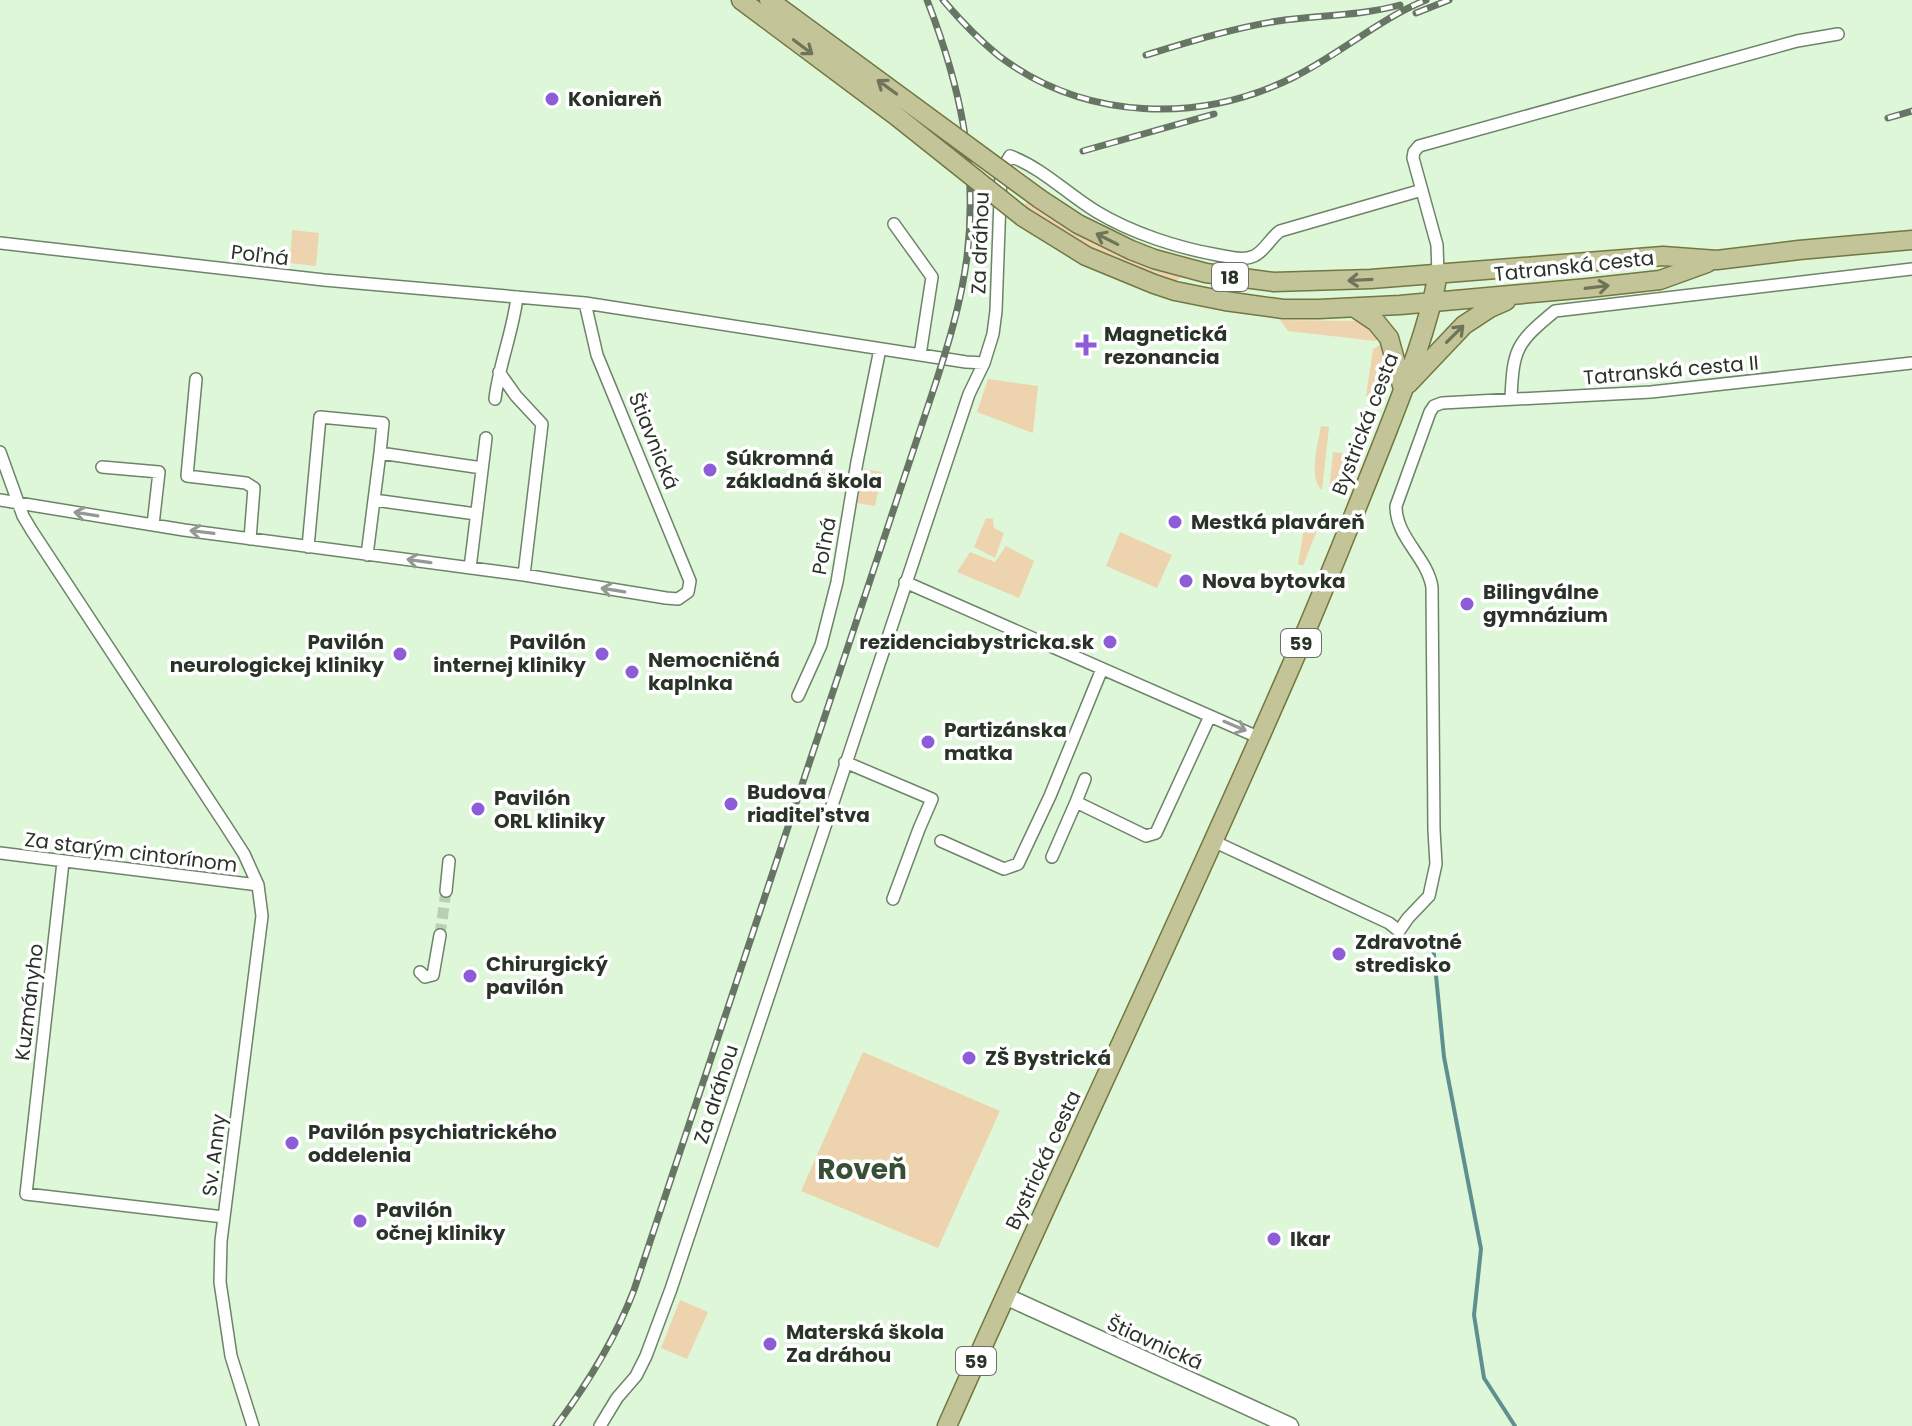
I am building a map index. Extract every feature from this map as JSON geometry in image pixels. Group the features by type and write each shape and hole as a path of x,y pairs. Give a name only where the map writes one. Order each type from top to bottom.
{"main road":[{"name":"18","path":"741,0 895,115 1023,217 1086,256 1175,291 1283,309 1433,302"},
{"name":"18","path":"769,0 1040,199 1078,224 1131,250 1206,273 1248,280 1296,282 1438,274"},
{"name":"Tatranská cesta","path":"1438,274 1663,256 1717,260 1912,240"},
{"name":"Tatranská cesta","path":"1433,302 1660,280 1717,260"},
{"name":"Bystrická cesta","path":"947,1426 1329,580 1403,389 1433,302 1438,274"},
{"path":"1403,389 1464,325 1490,308 1519,295"},
{"path":"1355,308 1387,334 1403,389"}],"street":[{"path":"1438,274 1437,245 1413,158 1419,146 1797,41 1838,34"},
{"name":"Za dráhou","path":"600,1426 617,1398 636,1376 671,1289 905,582 969,394 984,363 996,311 1001,172 1010,156 1029,163 1098,213 1158,241 1245,259 1257,256 1273,235 1280,231 1422,190"},
{"path":"894,224 932,277 920,355"},
{"name":"Poľná","path":"0,243 401,288 585,303 984,363"},
{"path":"1511,399 1513,363 1521,343 1555,311 1912,269"},
{"path":"495,399 517,297"},
{"name":"Štiavnická","path":"524,575 678,599 690,587 597,355 585,303"},
{"name":"Poľná","path":"798,696 821,645 837,582 880,349"},
{"name":"Tatranská cesta II","path":"1213,841 1389,923 1399,931 1429,896 1436,864 1432,587 1426,568 1399,526 1396,506 1434,406 1442,403 1665,391 1912,363"},
{"path":"0,500 250,539 524,575 542,424 499,372"},
{"path":"196,379 187,476 246,483 254,488 250,539"},
{"path":"308,547 320,417 383,423 367,555"},
{"path":"470,568 486,438"},
{"path":"0,452 23,516 244,854 258,885"},
{"path":"380,453 482,468"},
{"path":"102,467 159,472 153,525"},
{"path":"374,500 476,514"},
{"path":"905,582 1260,738"},
{"path":"944,842 1004,869 1018,864 1050,796 1102,669"},
{"path":"1076,802 1146,836 1156,833 1210,716"},
{"path":"845,762 932,799 893,899"},
{"path":"1052,857 1085,779"},
{"name":"Za starým cintorínom","path":"0,853 258,885"},
{"path":"446,891 449,861"},
{"name":"Kuzmányho","path":"63,862 26,1194 224,1217"},
{"name":"Sv. Anny","path":"253,1426 231,1356 220,1282 221,1241 262,916 258,885"},
{"path":"420,972 425,977 433,975 440,935"},
{"name":"Štiavnická","path":"1005,1296 1290,1426"}],"shaded area":[{"path":"1027,201 1094,241 1182,277 1176,281 1148,273 1090,248 1024,207"},
{"path":"292,230 319,233 316,266 290,263"},
{"path":"1280,320 1357,321 1366,323 1381,336 1375,341 1288,331"},
{"path":"1385,342 1388,366 1370,397 1366,396 1373,349"},
{"path":"988,379 1038,386 1033,433 977,412"},
{"path":"1321,426 1329,427 1322,490 1315,469"},
{"path":"1333,452 1349,454 1342,481 1329,491"},
{"path":"864,469 882,472 875,506 857,503"},
{"path":"1306,517 1319,525 1303,566 1298,564"},
{"path":"986,518 993,519 994,528 1004,533 995,558 974,547"},
{"path":"1120,532 1172,555 1157,588 1106,566"},
{"path":"1006,546 1034,561 1019,598 957,572 970,552 995,562"},
{"path":"863,1052 1000,1111 938,1248 801,1191"},
{"path":"680,1300 708,1312 687,1359 661,1348"}],"waterway":[{"path":"1433,945 1444,1057 1481,1249 1474,1315 1484,1378 1515,1426"}],"tunnel":[{"path":"440,935 446,891"}],"railway":[{"path":"556,1426 600,1361 634,1290 953,326 967,257 970,223 968,158 949,63 927,0"},
{"path":"943,0 991,50 1033,77 1068,93 1105,104 1144,108 1182,108 1220,103 1258,92 1311,68 1392,17 1426,0"},
{"path":"1416,13 1449,0"},
{"path":"1146,55 1261,24 1400,5"},
{"path":"1888,118 1912,111"},
{"path":"1083,151 1214,114"}],"place":[{"name":"Koniareň","path":"552,99"},
{"name":"Magnetická rezonancia","path":"1086,345"},
{"name":"Súkromná základná škola","path":"710,470"},
{"name":"Mestká plaváreň","path":"1175,522"},
{"name":"Nova bytovka","path":"1186,581"},
{"name":"Bilingválne gymnázium","path":"1467,604"},
{"name":"rezidenciabystricka.sk","path":"1110,642"},
{"name":"Pavilón neurologickej kliniky","path":"400,654"},
{"name":"Pavilón internej kliniky","path":"602,654"},
{"name":"Nemocničná kaplnka","path":"632,672"},
{"name":"Partizánska matka","path":"928,742"},
{"name":"Budova riaditeľstva","path":"731,804"},
{"name":"Pavilón ORL kliniky","path":"478,809"},
{"name":"Zdravotné stredisko","path":"1339,954"},
{"name":"Chirurgický pavilón","path":"470,976"},
{"name":"ZŠ Bystrická","path":"969,1058"},
{"name":"Pavilón psychiatrického oddelenia","path":"292,1143"},
{"name":"Pavilón očnej kliniky","path":"360,1221"},
{"name":"Ikar","path":"1274,1239"},
{"name":"Materská škola Za dráhou","path":"770,1344"}],"district":[{"name":"Roveň","path":"862,1169"}]}
